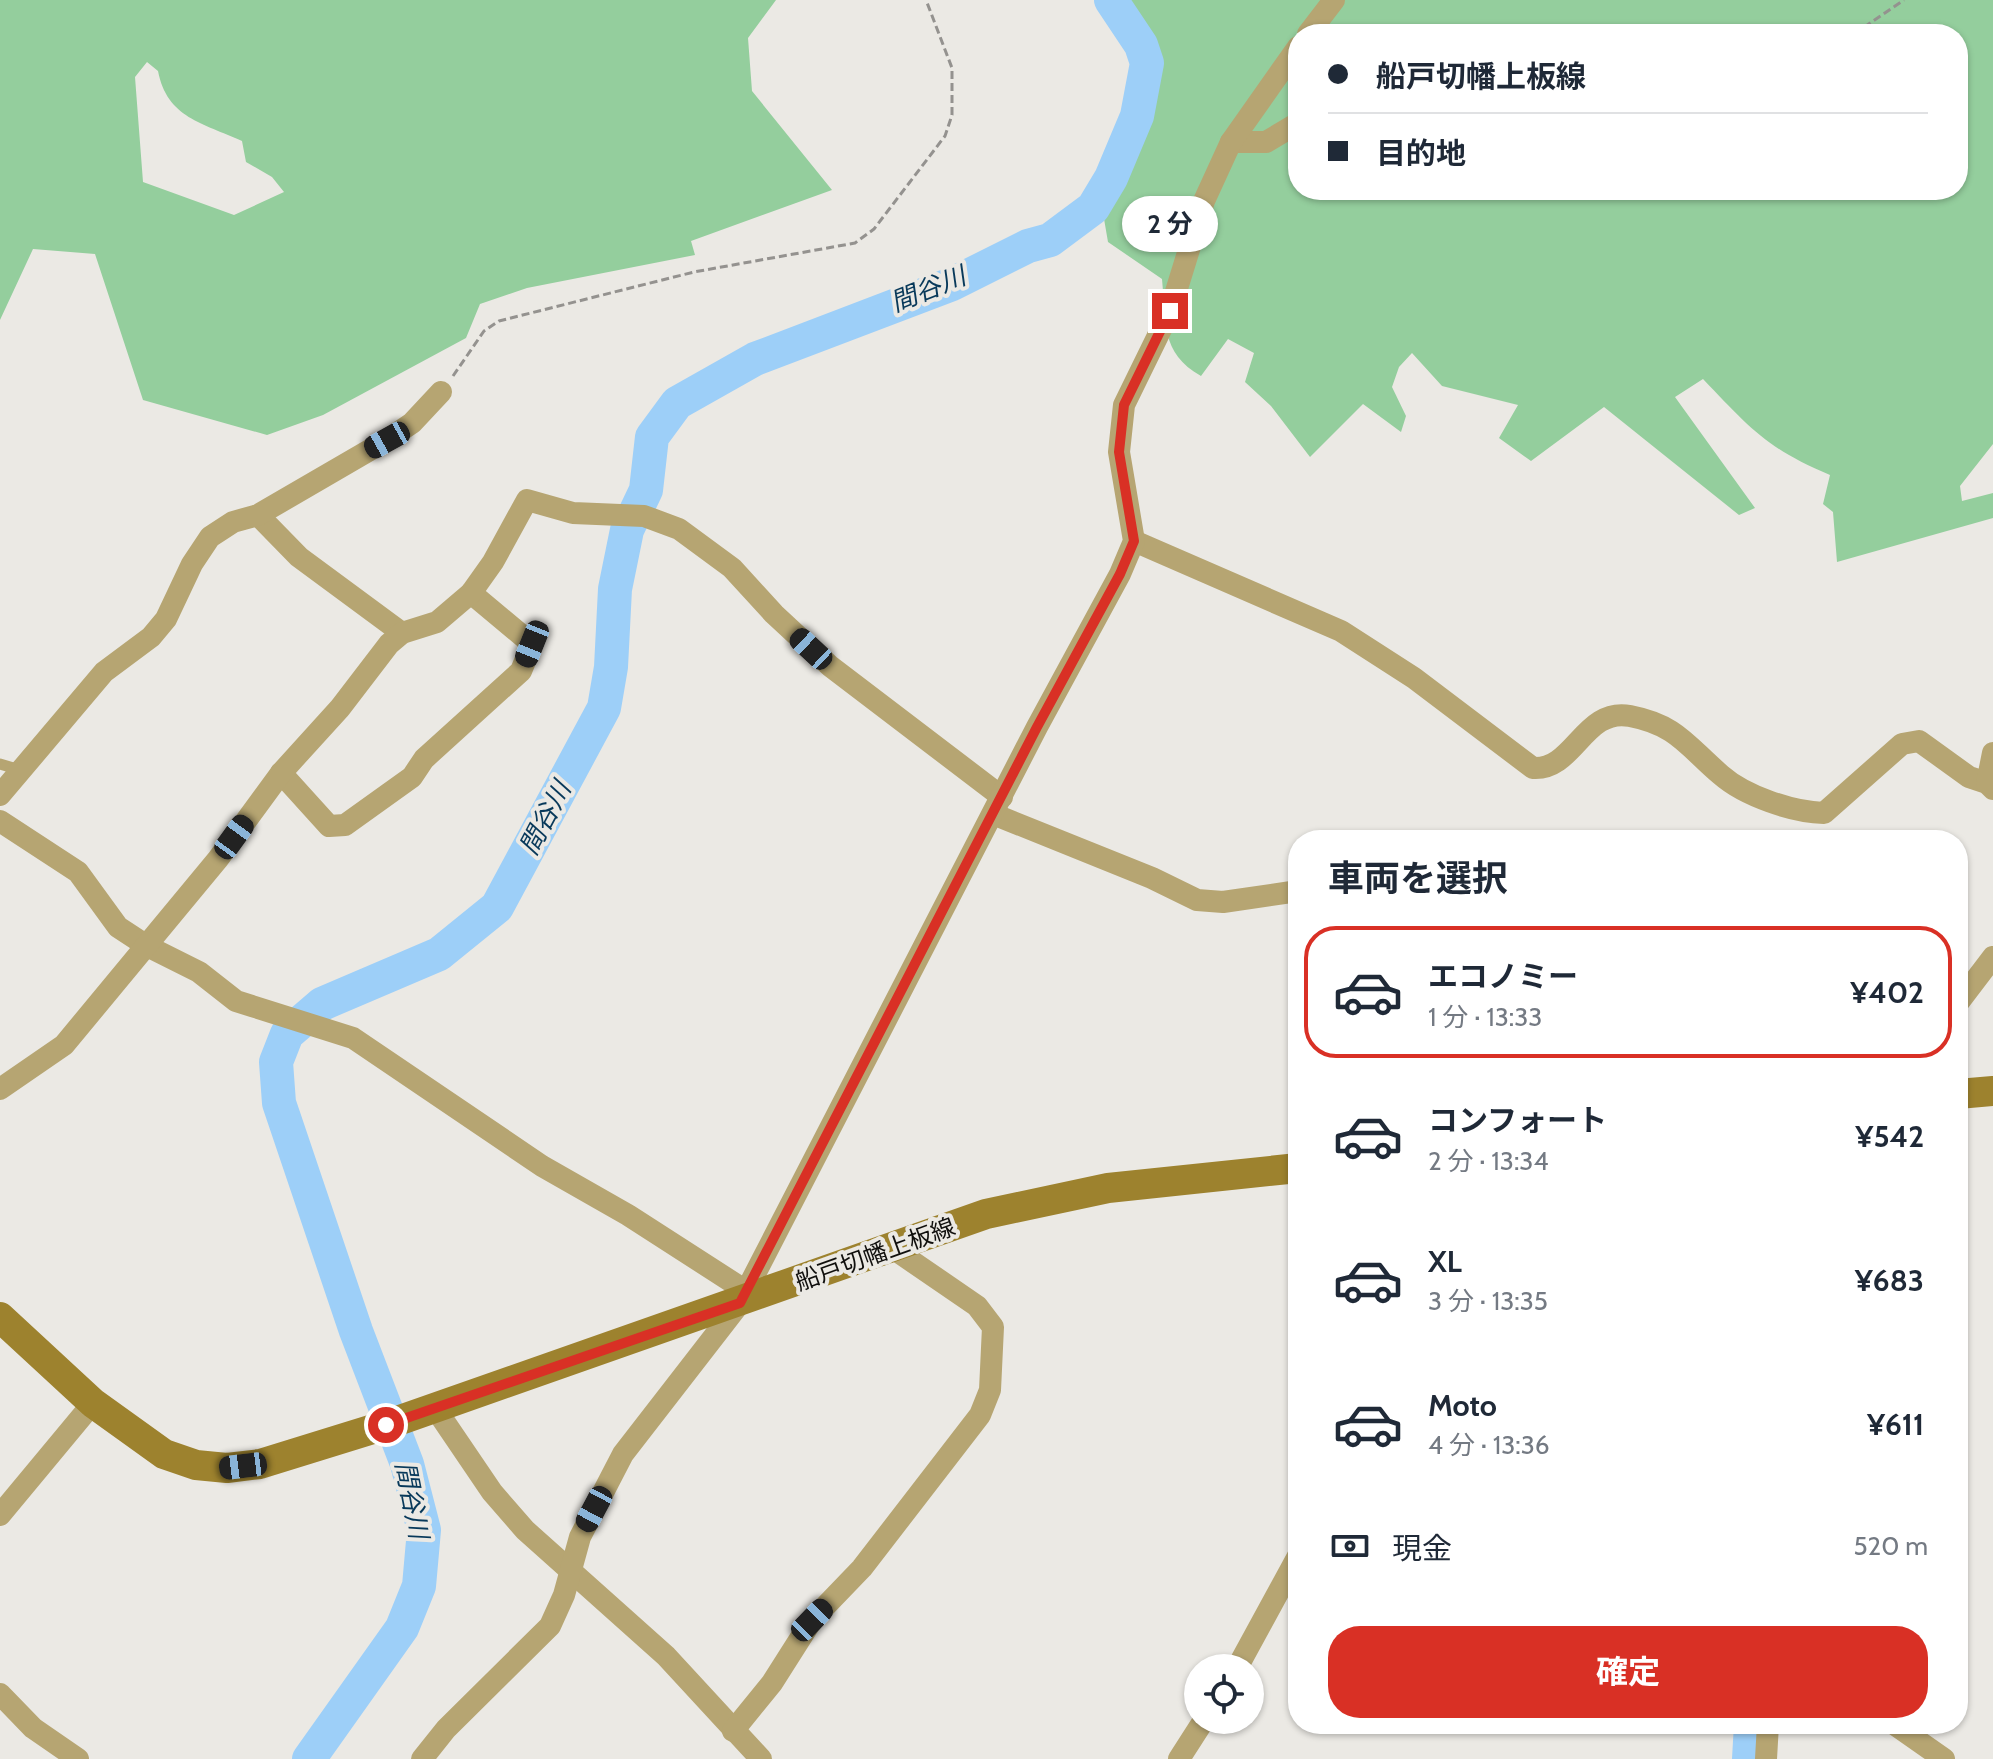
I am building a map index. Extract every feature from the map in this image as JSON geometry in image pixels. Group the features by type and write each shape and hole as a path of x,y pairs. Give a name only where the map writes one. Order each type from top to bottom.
{"main road":[{"path":"1968,1093 1993,1091"},
{"name":"船戸切幡上板線","path":"0,1317 93,1403 164,1454 196,1465 227,1468 260,1464 435,1408 743,1297 986,1214 1108,1188 1288,1169"}],"street":[{"path":"1316,24 1334,0"},
{"path":"422,1759 446,1729 550,1626 580,1537 623,1454 743,1297 1120,574 1134,541 1119,452 1124,405 1170,311 1204,201 1231,142 1288,61"},
{"path":"1231,142 1266,142 1288,129"},
{"path":"0,795 10,767 104,672 151,637 166,619 192,564 210,537 233,522 258,515 412,423 441,392"},
{"path":"0,1089 64,1045 147,946 281,773 402,633 437,622 471,593 493,562 527,500 573,513 634,515 679,529 732,568 830,666 997,805 1197,900 1223,902 1288,892"},
{"path":"258,515 299,557 402,633"},
{"path":"1134,541 1341,631 1414,678 1533,768 1545,769 1562,758 1593,723 1625,715 1660,722 1687,740 1722,776 1750,792 1809,813 1824,813 1902,744 1919,741 1969,777 1990,786 1993,753"},
{"path":"281,773 329,826 345,825 412,777 424,759 521,671 532,644 471,593"},
{"path":"0,821 78,872 118,927 147,946 199,972 236,1001 353,1038 542,1166 628,1215 743,1297"},
{"path":"1968,990 1993,957"},
{"path":"733,1731 772,1683 812,1620 862,1568 970,1428 990,1390 993,1327 977,1306 891,1247"},
{"path":"0,1515 93,1403"},
{"path":"435,1408 492,1492 525,1530 666,1656 761,1759"},
{"path":"1245,1654 1288,1574"},
{"path":"0,1694 33,1728 78,1759"},
{"path":"1179,1759 1195,1734"},
{"path":"1766,1759 1767,1734"},
{"path":"1908,1734 1944,1759"}],"path":[{"path":"441,392 484,331 499,321 694,272 826,251 855,243 874,229 945,136 952,115 952,68 926,0"},
{"path":"1869,24 1904,0"}],"green space":[{"path":"0,0 776,0 748,38 752,91 832,190 691,241 695,255 527,288 480,304 466,338 323,415 267,435 143,400 95,254 33,249 0,320","holes":["147,62 158,71 169,99 178,109 242,141 246,162 272,177 284,192 234,215 143,182 135,77"]},
{"path":"1095,0 1993,0 1993,444 1960,486 1962,501 1993,493 1993,518 1837,562 1833,512 1823,504 1830,475 1774,446 1733,411 1703,379 1675,397 1755,508 1739,515 1604,407 1531,461 1499,438 1518,405 1442,386 1412,353 1399,367 1392,387 1406,416 1401,432 1363,404 1310,457 1271,406 1245,382 1254,353 1228,339 1201,376 1188,367 1178,357 1168,335 1162,279 1108,242 1103,213 1144,130 1129,52 1104,7"}],"waterway":[{"name":"間谷川","path":"309,1759 402,1628 419,1586 424,1530 407,1464 356,1331 279,1103 276,1062 287,1034 322,1004 439,954 497,907 604,708 611,667 615,589 627,530 646,490 652,437 677,403 755,359 952,284 1028,246 1050,240 1093,208 1111,178 1137,116 1147,63 1141,45 1111,0"},
{"path":"1749,1759 1750,1734"}],"route":[{"path":"386,1425 740,1303 1037,727 1120,574 1134,541 1119,452 1124,405 1170,311"}]}
